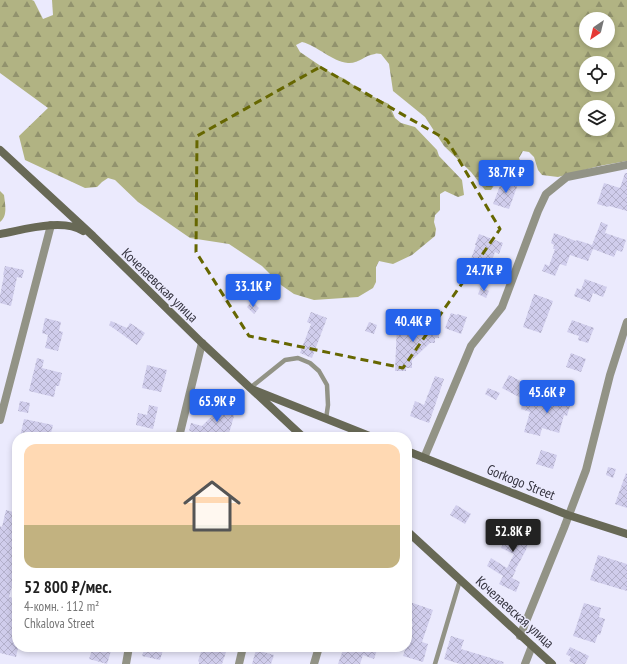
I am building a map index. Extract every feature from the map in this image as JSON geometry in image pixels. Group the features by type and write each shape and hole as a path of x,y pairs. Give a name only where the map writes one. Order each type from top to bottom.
{"main road":[{"name":"Кочелаевская улица","path":"0,150 92,236 202,344 298,432"},
{"path":"0,234 63,224 79,228 92,236"},
{"path":"250,388 359,432"},
{"name":"Gorkogo Street","path":"412,453 568,515 627,534"},
{"name":"Кочелаевская улица","path":"412,536 552,664"}],"street":[{"path":"424,458 471,346 502,307 538,211 546,194 567,177 627,165"},
{"path":"0,420 51,225"},
{"path":"520,636 586,470 610,375 627,322"},
{"path":"179,432 202,344"},
{"path":"525,664 532,646"},
{"path":"126,664 128,652"},
{"path":"239,664 242,652"},
{"path":"314,664 318,652"}],"lane":[{"path":"250,388 285,360 298,358 310,363 320,371 327,385 328,405 326,419"},
{"path":"435,664 460,580"}],"highlighted area":[{"path":"320,67 447,140 500,229 403,368 249,336 196,252 197,136"}],"green space":[{"path":"0,0 32,0 34,1 43,19 53,15 52,0 627,0 627,161 599,166 558,177 542,175 538,170 534,157 529,152 523,151 519,158 525,179 518,181 497,170 495,184 491,190 485,190 471,172 444,146 425,117 393,91 389,64 381,54 371,55 355,62 348,63 342,62 308,44 302,42 296,45 300,52 331,73 345,79 363,92 389,104 395,118 401,123 415,127 437,150 439,156 462,180 464,195 458,197 445,191 440,194 440,210 435,215 434,222 436,229 435,236 412,255 393,264 379,261 376,267 376,282 373,288 358,297 314,300 294,294 281,285 262,266 229,244 190,238 138,202 115,180 108,178 97,187 85,188 25,160 19,136 48,108 0,73"},
{"path":"0,191 4,195 5,213 0,222"}],"building":[{"path":"625,173 627,173 627,211 597,204 604,183 620,188"},
{"path":"503,178 518,184 509,209 493,204"},
{"path":"601,222 608,225 605,233 626,240 622,252 617,250 614,257 593,249 588,261 570,255 566,266 560,264 555,276 542,271 545,264 549,266 555,249 553,249 554,245 551,243 554,233 592,245"},
{"path":"479,234 503,243 499,254 495,252 485,280 466,273"},
{"path":"5,266 24,270 22,278 17,277 11,306 0,303"},
{"path":"585,279 607,287 603,297 593,293 590,302 574,296 577,288 581,290"},
{"path":"481,287 489,291 486,298 478,294"},
{"path":"534,294 553,301 541,333 523,327"},
{"path":"252,301 259,308 254,314 247,307"},
{"path":"311,312 327,318 312,358 300,353 311,324 307,322"},
{"path":"451,313 467,317 461,334 445,328"},
{"path":"45,318 61,322 59,331 63,332 58,351 45,348 48,335 42,333"},
{"path":"572,320 594,328 588,343 578,340 579,336 567,332"},
{"path":"111,321 127,328 130,323 145,333 137,345 109,325"},
{"path":"369,322 377,325 374,334 365,331"},
{"path":"397,324 439,326 439,338 435,338 435,343 430,343 412,360 412,368 406,368 406,371 395,371"},
{"path":"571,353 586,359 581,372 566,367"},
{"path":"37,358 44,360 42,368 62,373 59,386 56,386 54,397 29,391"},
{"path":"147,365 167,370 161,392 142,388"},
{"path":"509,375 530,386 523,399 502,388"},
{"path":"435,376 444,379 429,423 410,416 415,401 424,405"},
{"path":"488,388 500,393 496,400 485,394"},
{"path":"551,392 572,399 567,416 564,415 559,433 542,428 540,436 524,432 530,412 521,409 524,399 546,406"},
{"path":"229,399 236,407 231,412 234,416 229,432 189,431 191,423 202,426"},
{"path":"20,401 30,403 28,413 18,411"},
{"path":"149,405 158,407 153,429 136,425 138,413 147,415"},
{"path":"24,419 53,425 51,432 21,432"},
{"path":"541,450 557,455 553,469 536,464"},
{"path":"608,467 616,469 613,478 606,475"},
{"path":"626,473 627,474 627,508 615,504"},
{"path":"456,505 471,514 465,524 450,515"},
{"path":"6,510 12,512 12,586 9,597 12,598 12,652 17,652 16,657 0,653 0,526 2,527"},
{"path":"512,519 533,527 526,550 512,578 520,582 516,592 499,584 503,576 487,566 491,558 507,568 514,554 501,548"},
{"path":"598,555 627,564 627,591 590,580"},
{"path":"412,603 433,610 422,642 428,644 423,662 403,656 404,652 412,652"},
{"path":"584,603 601,608 599,617 605,619 600,635 598,634 595,643 573,636"},
{"path":"451,636 464,640 461,649 504,662 503,664 460,664 444,659"},
{"path":"570,647 589,656 585,664 575,664 569,661 571,657 566,654"},
{"path":"91,652 111,652 107,664 89,659"},
{"path":"143,652 162,652 160,660 142,656"},
{"path":"201,652 226,652 222,664 199,664 198,661"},
{"path":"255,652 263,652 274,655 271,664 252,664"},
{"path":"342,652 376,652 374,659 363,655 360,664 338,664"}]}
